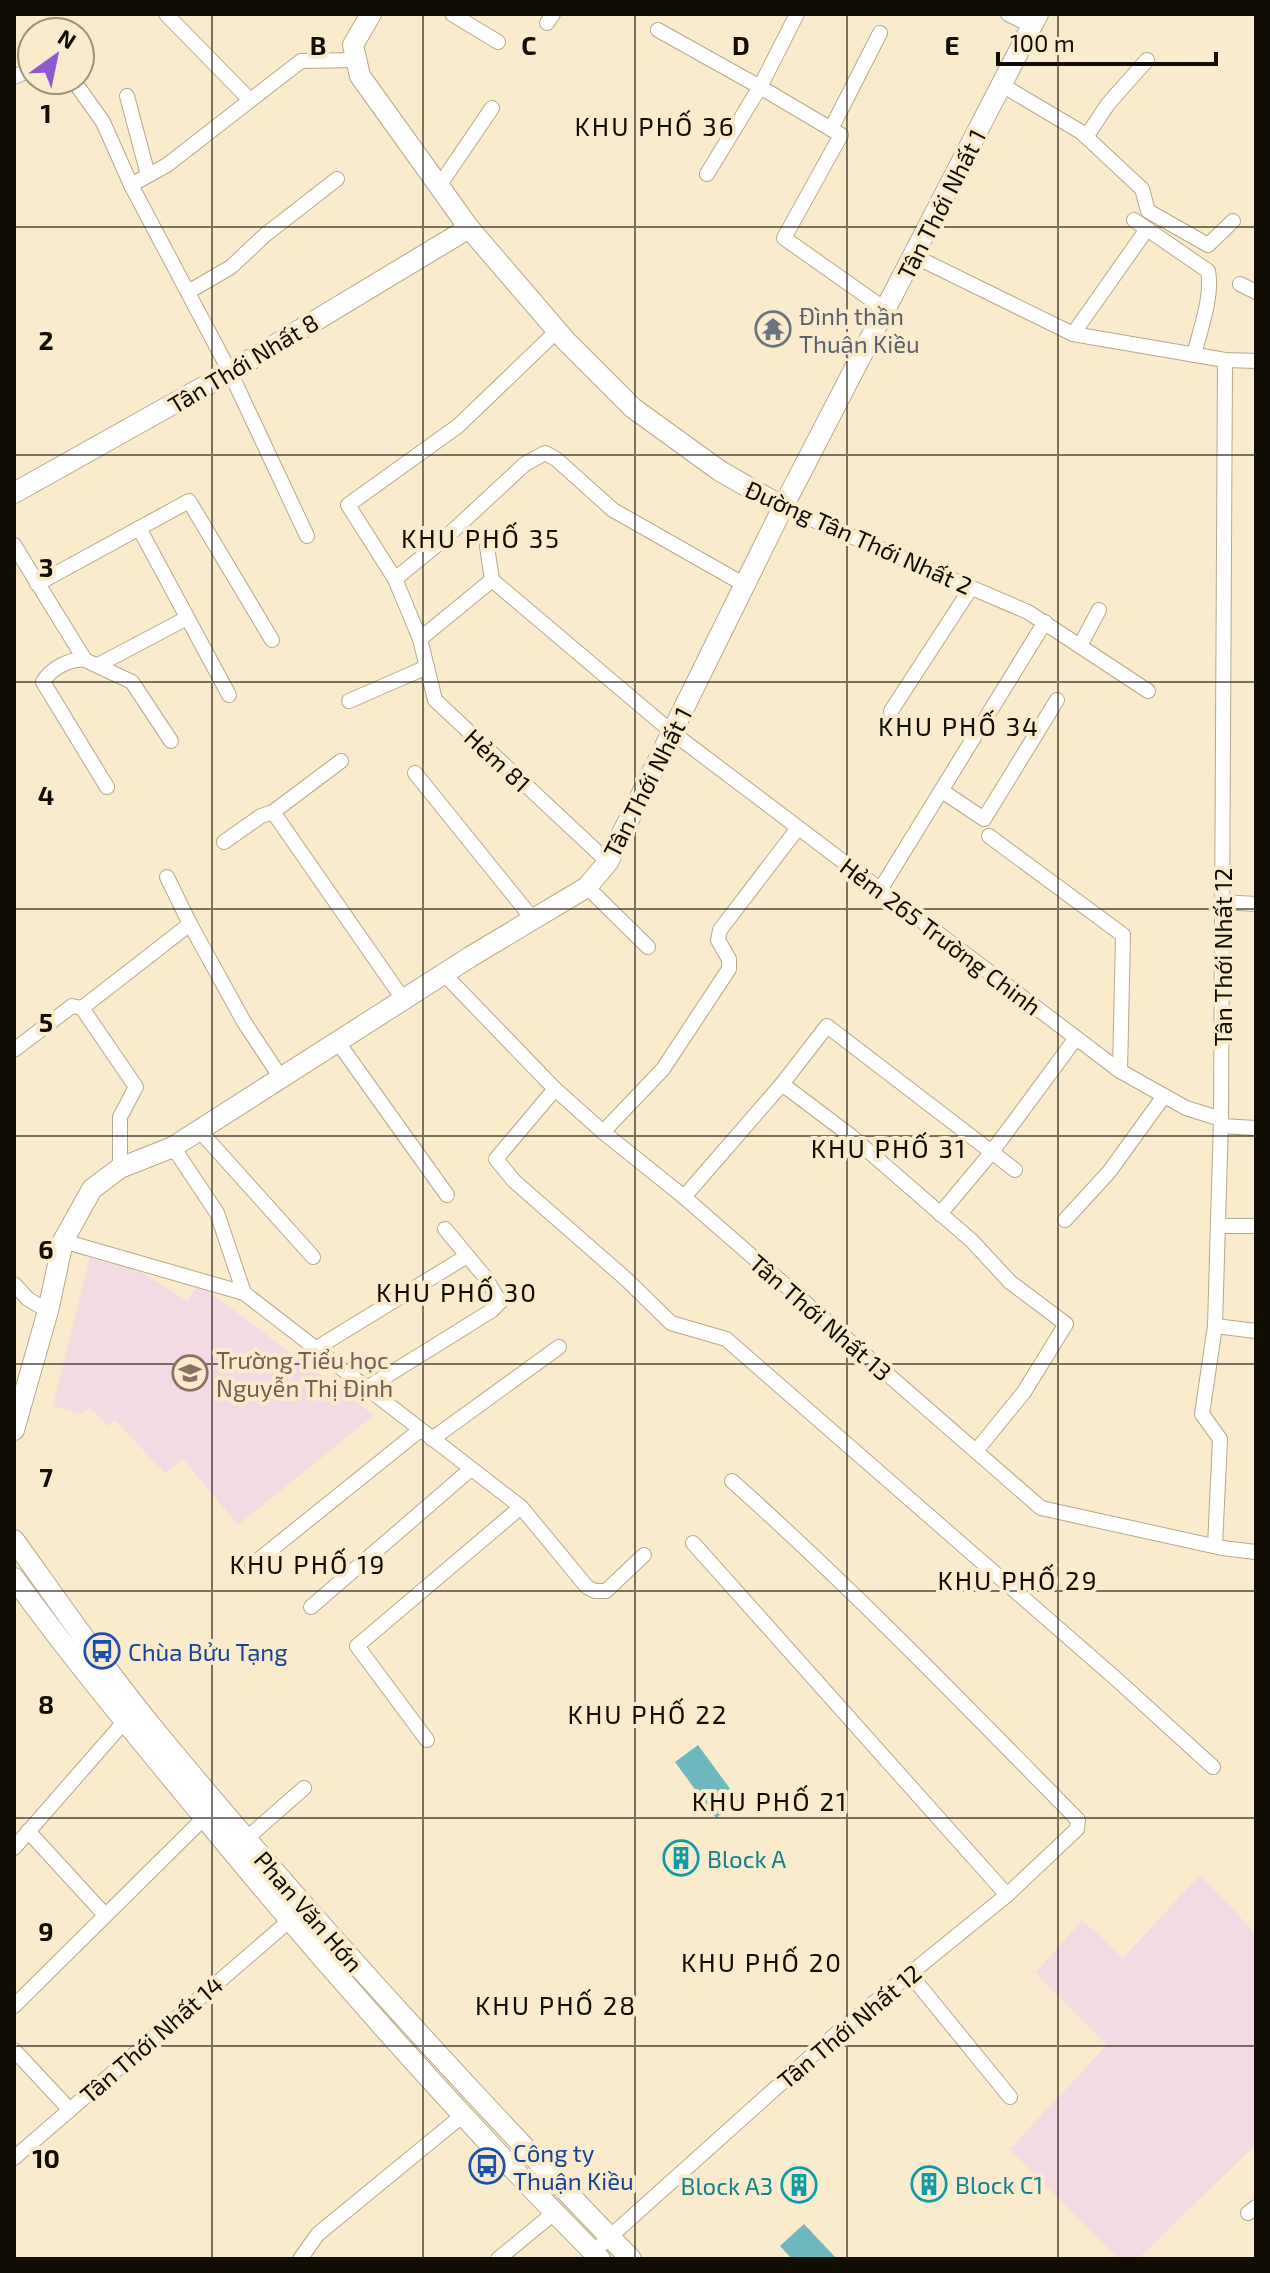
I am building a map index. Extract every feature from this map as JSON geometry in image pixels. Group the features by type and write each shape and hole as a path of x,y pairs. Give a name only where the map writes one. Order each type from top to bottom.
{"street":[{"path":"166,14 250,100"},
{"path":"131,185 167,165 301,61 357,60 353,45 371,14"},
{"path":"452,14 498,42"},
{"path":"707,174 760,87 797,14"},
{"path":"1008,14 1035,20"},
{"name":"Tân Thới Nhất 1","path":"14,1430 48,1311 63,1241 92,1189 120,1168 173,1147 403,999 587,887 608,862 783,507 1035,20"},
{"path":"658,30 841,135 784,238 886,310"},
{"path":"831,129 880,33"},
{"name":"Đường Tân Thới Nhất 2","path":"357,60 360,76 469,228 557,331 633,408 720,471 783,507 1045,622 1148,691"},
{"path":"1086,137 1108,104 1147,60"},
{"path":"1002,85 1086,137 1142,189 1148,211 1208,245 1233,221"},
{"path":"84,96 103,122 131,185 230,372 307,536"},
{"path":"127,96 148,175"},
{"path":"439,186 492,108"},
{"path":"188,292 231,267 265,235 337,179"},
{"path":"1134,220 1208,271 1205,309 1194,355"},
{"name":"Tân Thới Nhất 8","path":"14,493 230,372 469,228"},
{"path":"1073,334 1147,229"},
{"path":"914,256 1073,334 1225,360 1256,361"},
{"path":"1240,284 1256,292"},
{"name":"Hẻm 81","path":"557,331 458,426 348,505 395,579 420,639 435,700 608,862"},
{"name":"Tân Thới Nhất 12","path":"1215,1546 1220,1439 1202,1414 1215,1326 1221,1123 1225,360"},
{"path":"395,579 443,540 525,464 545,453 556,459 613,510 745,585"},
{"path":"37,584 189,501 272,640"},
{"path":"139,528 229,695"},
{"path":"14,545 91,663"},
{"path":"420,639 492,580 487,546"},
{"name":"Hẻm 265 Trường Chinh","path":"492,580 673,733 1120,1071 1186,1108 1221,1123 1256,1128"},
{"path":"891,711 971,588"},
{"path":"1080,646 1099,610"},
{"path":"91,663 187,618"},
{"path":"880,890 1045,622"},
{"path":"107,787 43,682 49,673 77,659 132,682 171,741"},
{"path":"349,701 427,667"},
{"path":"942,791 984,819 1057,700"},
{"path":"224,842 261,816 273,812 341,761"},
{"path":"415,773 532,918"},
{"path":"273,812 403,999"},
{"path":"603,1132 663,1069 729,969 729,959 718,940 720,930 798,828"},
{"path":"989,836 1123,935 1120,1071"},
{"path":"167,877 244,1022 281,1078"},
{"path":"587,887 648,947"},
{"path":"1222,902 1256,904"},
{"path":"82,1008 190,924"},
{"name":"Tân Thới Nhất 13","path":"444,974 555,1089 603,1132 684,1197 1041,1508 1256,1552"},
{"path":"14,1050 72,1006 82,1008 136,1087 120,1117 120,1168"},
{"path":"684,1197 782,1084 827,1026 1015,1170"},
{"path":"940,1214 991,1153 1076,1038"},
{"path":"337,1041 447,1195"},
{"path":"782,1084 851,1136 972,1241 1010,1282 1066,1324 1024,1392 976,1451"},
{"path":"555,1089 496,1159 514,1181 626,1279 671,1323 726,1339 1213,1767"},
{"path":"1065,1220 1109,1172 1164,1096"},
{"path":"199,1130 313,1257"},
{"path":"173,1147 217,1213 244,1293"},
{"path":"1218,1226 1256,1226"},
{"path":"367,1388 491,1311 500,1302 485,1277 445,1229"},
{"path":"63,1241 244,1293 521,1507 587,1587 606,1591 644,1555"},
{"path":"315,1349 467,1256"},
{"path":"14,1284 28,1299 48,1311"},
{"path":"1215,1326 1256,1331"},
{"path":"252,1565 426,1434 559,1347"},
{"path":"311,1607 471,1469"},
{"name":"Tân Thới Nhất 12","path":"596,2255 609,2236 837,2033 1007,1895 1077,1829 1078,1820 857,1597 732,1481"},
{"path":"427,1740 357,1646 521,1507"},
{"name":"Phan Văn Hớn","path":"14,1540 161,1738 389,2003 631,2259"},
{"path":"693,1543 1007,1895"},
{"name":"Phan Văn Hớn","path":"14,1578 124,1722 289,1921 463,2115 596,2255"},
{"path":"14,1848 124,1722"},
{"path":"247,1838 304,1788"},
{"path":"14,2006 204,1818"},
{"path":"28,1831 105,1915"},
{"name":"Tân Thới Nhất 14","path":"14,2158 289,1921"},
{"path":"909,1973 1010,2097"},
{"path":"14,2050 70,2110"},
{"path":"300,2259 318,2234 463,2115"},
{"path":"498,2259 554,2213"}],"shaded area":[{"name":"Trường Tiểu học Nguyễn Thị Định","path":"90,1258 141,1272 187,1301 197,1286 204,1288 374,1415 238,1525 183,1459 165,1473 115,1420 108,1426 90,1408 81,1414 53,1406"},
{"path":"1200,1875 1256,1934 1256,2144 1138,2259 1118,2259 1010,2149 1107,2045 1035,1973 1082,1920 1123,1958"}],"water":[{"path":"698,1745 739,1801 716,1818 675,1762"},
{"path":"804,2224 837,2259 792,2259 780,2246"}],"place":[{"name":"Đình thần Thuận Kiều","path":"773,329"},
{"name":"Trường Tiểu học Nguyễn Thị Định","path":"190,1373"},
{"name":"Chùa Bửu Tạng","path":"102,1651"},
{"name":"Block A","path":"681,1858"},
{"name":"Công ty Thuận Kiều","path":"487,2166"},
{"name":"Block C1","path":"929,2184"},
{"name":"Block A3","path":"799,2185"}],"district":[{"name":"KHU PHỐ 36","path":"655,125"},
{"name":"KHU PHỐ 35","path":"481,537"},
{"name":"KHU PHỐ 34","path":"959,725"},
{"name":"KHU PHỐ 31","path":"889,1147"},
{"name":"KHU PHỐ 30","path":"457,1291"},
{"name":"KHU PHỐ 19","path":"308,1563"},
{"name":"KHU PHỐ 29","path":"1018,1579"},
{"name":"KHU PHỐ 22","path":"648,1713"},
{"name":"KHU PHỐ 21","path":"770,1800"},
{"name":"KHU PHỐ 20","path":"762,1961"},
{"name":"KHU PHỐ 28","path":"556,2004"}]}
